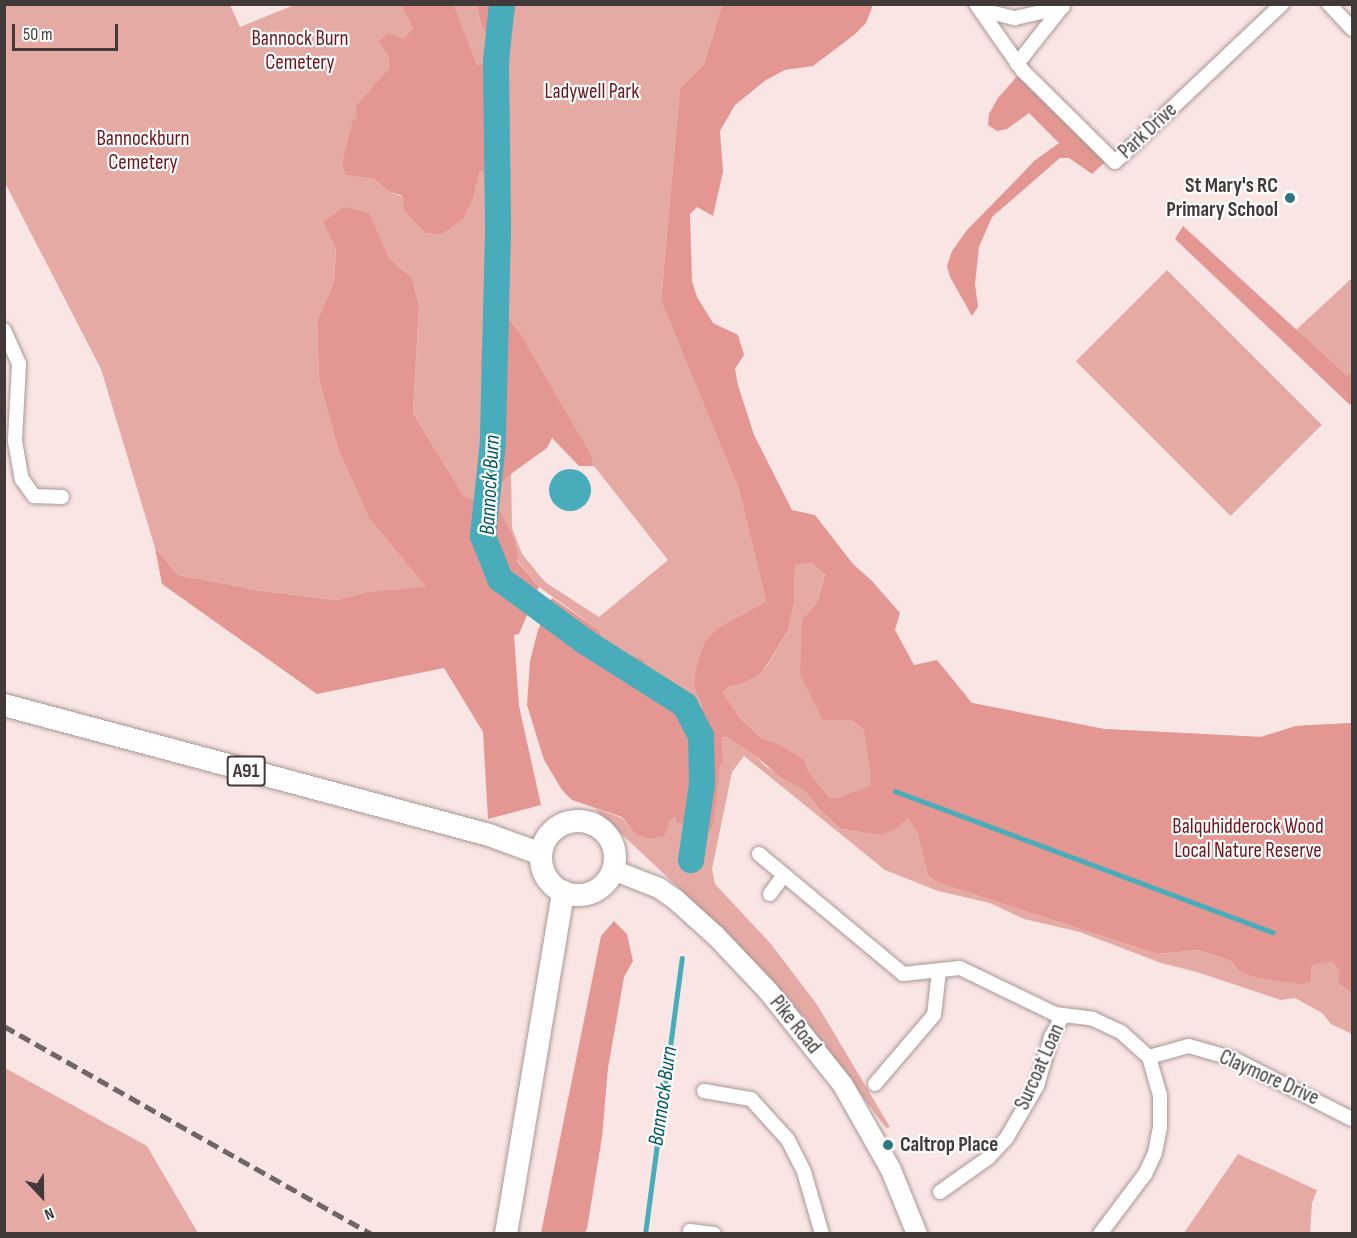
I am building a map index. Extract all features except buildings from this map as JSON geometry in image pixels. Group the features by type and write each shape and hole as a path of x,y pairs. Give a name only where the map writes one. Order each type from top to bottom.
{"main road":[{"name":"A91","path":"4,705 489,835 541,854"},
{"name":"A91","path":"489,835 552,832 565,824 577,821 599,828 613,847 613,870"},
{"path":"552,832 541,854 546,877 571,894 600,888 613,870"},
{"path":"506,1233 554,960 571,894"}],"street":[{"name":"Park Drive","path":"979,7 1017,64 1115,162 1282,4"},
{"path":"1329,4 1353,29"},
{"path":"979,7 1016,18 1064,6"},
{"path":"1017,64 1064,6"},
{"path":"5,334 19,364 15,441 22,479 34,496 62,496"},
{"path":"759,854 903,974 960,968 1054,1014 1093,1018 1121,1032 1149,1057 1160,1095 1160,1127 1155,1154 1145,1174 1100,1233"},
{"name":"Pike Road","path":"613,870 659,888 676,900 716,936 769,992 843,1085 891,1170 917,1233"},
{"path":"770,894 783,876"},
{"path":"875,1084 934,1015 939,971"},
{"name":"Surcoat Loan","path":"940,1192 988,1158 1006,1139 1037,1086 1051,1037 1064,1015"},
{"name":"Claymore Drive","path":"1149,1057 1189,1046 1234,1059 1353,1119"},
{"path":"704,1091 751,1100 789,1140 804,1172 822,1233"},
{"path":"690,1232 714,1233"}],"green space":[{"name":"Bannockburn Cemetery","path":"4,5 230,5 240,27 294,5 401,5 413,28 388,55 389,69 357,118 342,163 345,175 374,179 388,191 402,197 404,211 425,233 440,235 473,199 480,171 485,173 487,278 480,364 482,395 488,414 487,460 474,500 463,495 413,413 419,306 412,278 390,259 369,214 324,222 336,249 334,282 317,321 319,379 338,449 369,518 427,588 367,592 336,600 262,591 178,575 155,548 101,369 5,183"},
{"path":"401,5 454,5 477,65 491,64 491,43 481,25 477,5 517,5 505,64 506,316 519,331 591,454 594,466 579,466 552,438 547,448 508,476 496,489 493,499 512,533 518,555 517,561 539,587 519,634 514,635 519,706 541,805 488,819 483,732 444,668 317,694 162,584 155,548 178,575 262,591 336,600 367,592 426,587 369,518 338,449 319,379 317,321 334,282 336,249 323,222 344,207 369,213 390,259 412,278 419,306 413,413 463,495 474,500 487,460 488,414 482,395 480,364 487,278 485,173 480,171 473,199 463,219 440,235 425,233 404,211 402,196 388,191 374,179 345,175 342,163 353,120 357,118 356,106 389,69 388,55 379,41 388,33 403,39 413,28"},
{"path":"454,5 477,5 481,25 491,43 491,65 477,65"},
{"name":"Ladywell Park","path":"517,5 722,5 704,64 680,88 661,301 739,490 766,601 718,628 700,654 695,689 702,709 682,702 656,682 653,673 628,653 615,651 603,639 599,630 539,587 517,560 512,533 493,500 496,489 511,470 512,528 522,554 545,582 599,617 668,560 594,466 591,454 519,331 506,316 505,64"},
{"path":"722,5 873,5 866,23 813,66 785,70 766,80 735,105 720,131 723,172 713,216 697,207 690,214 692,281 697,297 713,323 738,335 744,355 735,369 738,385 754,435 792,510 815,515 853,564 872,581 900,613 895,630 914,665 937,660 972,703 1104,729 1261,737 1296,726 1352,723 1352,994 1338,983 1340,971 1332,961 1312,965 1311,982 1301,984 1258,978 1240,972 1231,961 1198,950 1157,954 939,883 928,876 917,831 908,818 894,830 881,835 841,829 821,811 804,790 779,776 757,757 727,737 722,738 723,761 720,767 714,822 710,832 705,824 711,773 707,773 686,825 676,822 676,815 670,820 664,836 647,839 635,834 622,817 572,800 562,790 544,760 527,705 530,661 538,630 552,598 599,630 603,639 615,651 642,659 656,682 682,702 696,709 702,708 695,689 695,675 706,641 718,628 766,601 739,490 661,301 680,88 704,64","holes":["812,563 825,574 817,603 802,619 800,674 823,720 851,720 864,730 870,770 870,786 841,797 830,798 809,772 803,759 777,743 761,738 741,719 723,693 728,687 744,683 759,674 788,630 794,602 795,565"]},
{"path":"1019,74 1105,162 1092,174 1069,158 1060,158 992,217 979,247 975,284 978,307 972,316 950,277 947,266 952,251 967,230 1034,161 1059,143 1029,113 1007,129 997,131 988,125 989,114 998,98"},
{"path":"1183,226 1347,376 1352,371 1352,402 1350,405 1175,239"},
{"path":"1167,270 1322,425 1231,516 1076,361"},
{"path":"1352,278 1352,371 1347,377 1296,330"},
{"name":"Balquhidderock Wood Local Nature Reserve","path":"812,563 825,573 817,603 802,619 823,719 851,720 864,730 972,703 1104,729 1261,737 1296,726 1352,723 1352,973 1338,983 1352,994 1352,1034 1331,1024 1322,1013 1295,998 1281,1000 1197,972 1161,963 1080,932 1024,919 990,903 938,891 885,870 744,756 732,772 712,869 715,884 771,944 818,1006 890,1127 886,1128 801,1014 733,939 594,808 622,818 635,834 647,839 697,795 707,773 712,773 705,823 710,831 720,767 723,761 722,738 727,737 757,757 765,766 804,790 821,811 841,829 881,835 841,797 830,798 809,772 802,759 777,743 761,738 741,719 723,693 728,687 744,683 767,666 788,630 794,602 795,565","holes":["917,831 1312,965 1311,981 1240,972 1231,961 1197,950 1157,954 939,883 928,876"]},
{"path":"614,921 627,934 633,961 624,977 608,1068 602,1137 587,1229 585,1233 541,1233 601,936"},
{"path":"5,1068 147,1146 198,1233 5,1233"},
{"path":"1238,1154 1317,1190 1312,1203 1310,1233 1184,1233"}],"water":[{"path":"570,469 585,475 591,490 585,505 570,511 555,505 549,490 555,475"}],"waterway":[{"name":"Bannock Burn","path":"502,4 496,61 498,231 493,442 483,536 500,579 584,641 685,705 701,736 702,784 691,860"},
{"path":"895,791 1272,932"},
{"name":"Bannock Burn","path":"645,1234 682,958"}],"railway":[{"path":"4,1026 372,1234"}],"place":[{"name":"St Mary's RC Primary School","path":"1290,198"},
{"name":"Caltrop Place","path":"888,1145"}],"park label":[{"name":"Bannock Burn Cemetery","path":"300,51"}]}
